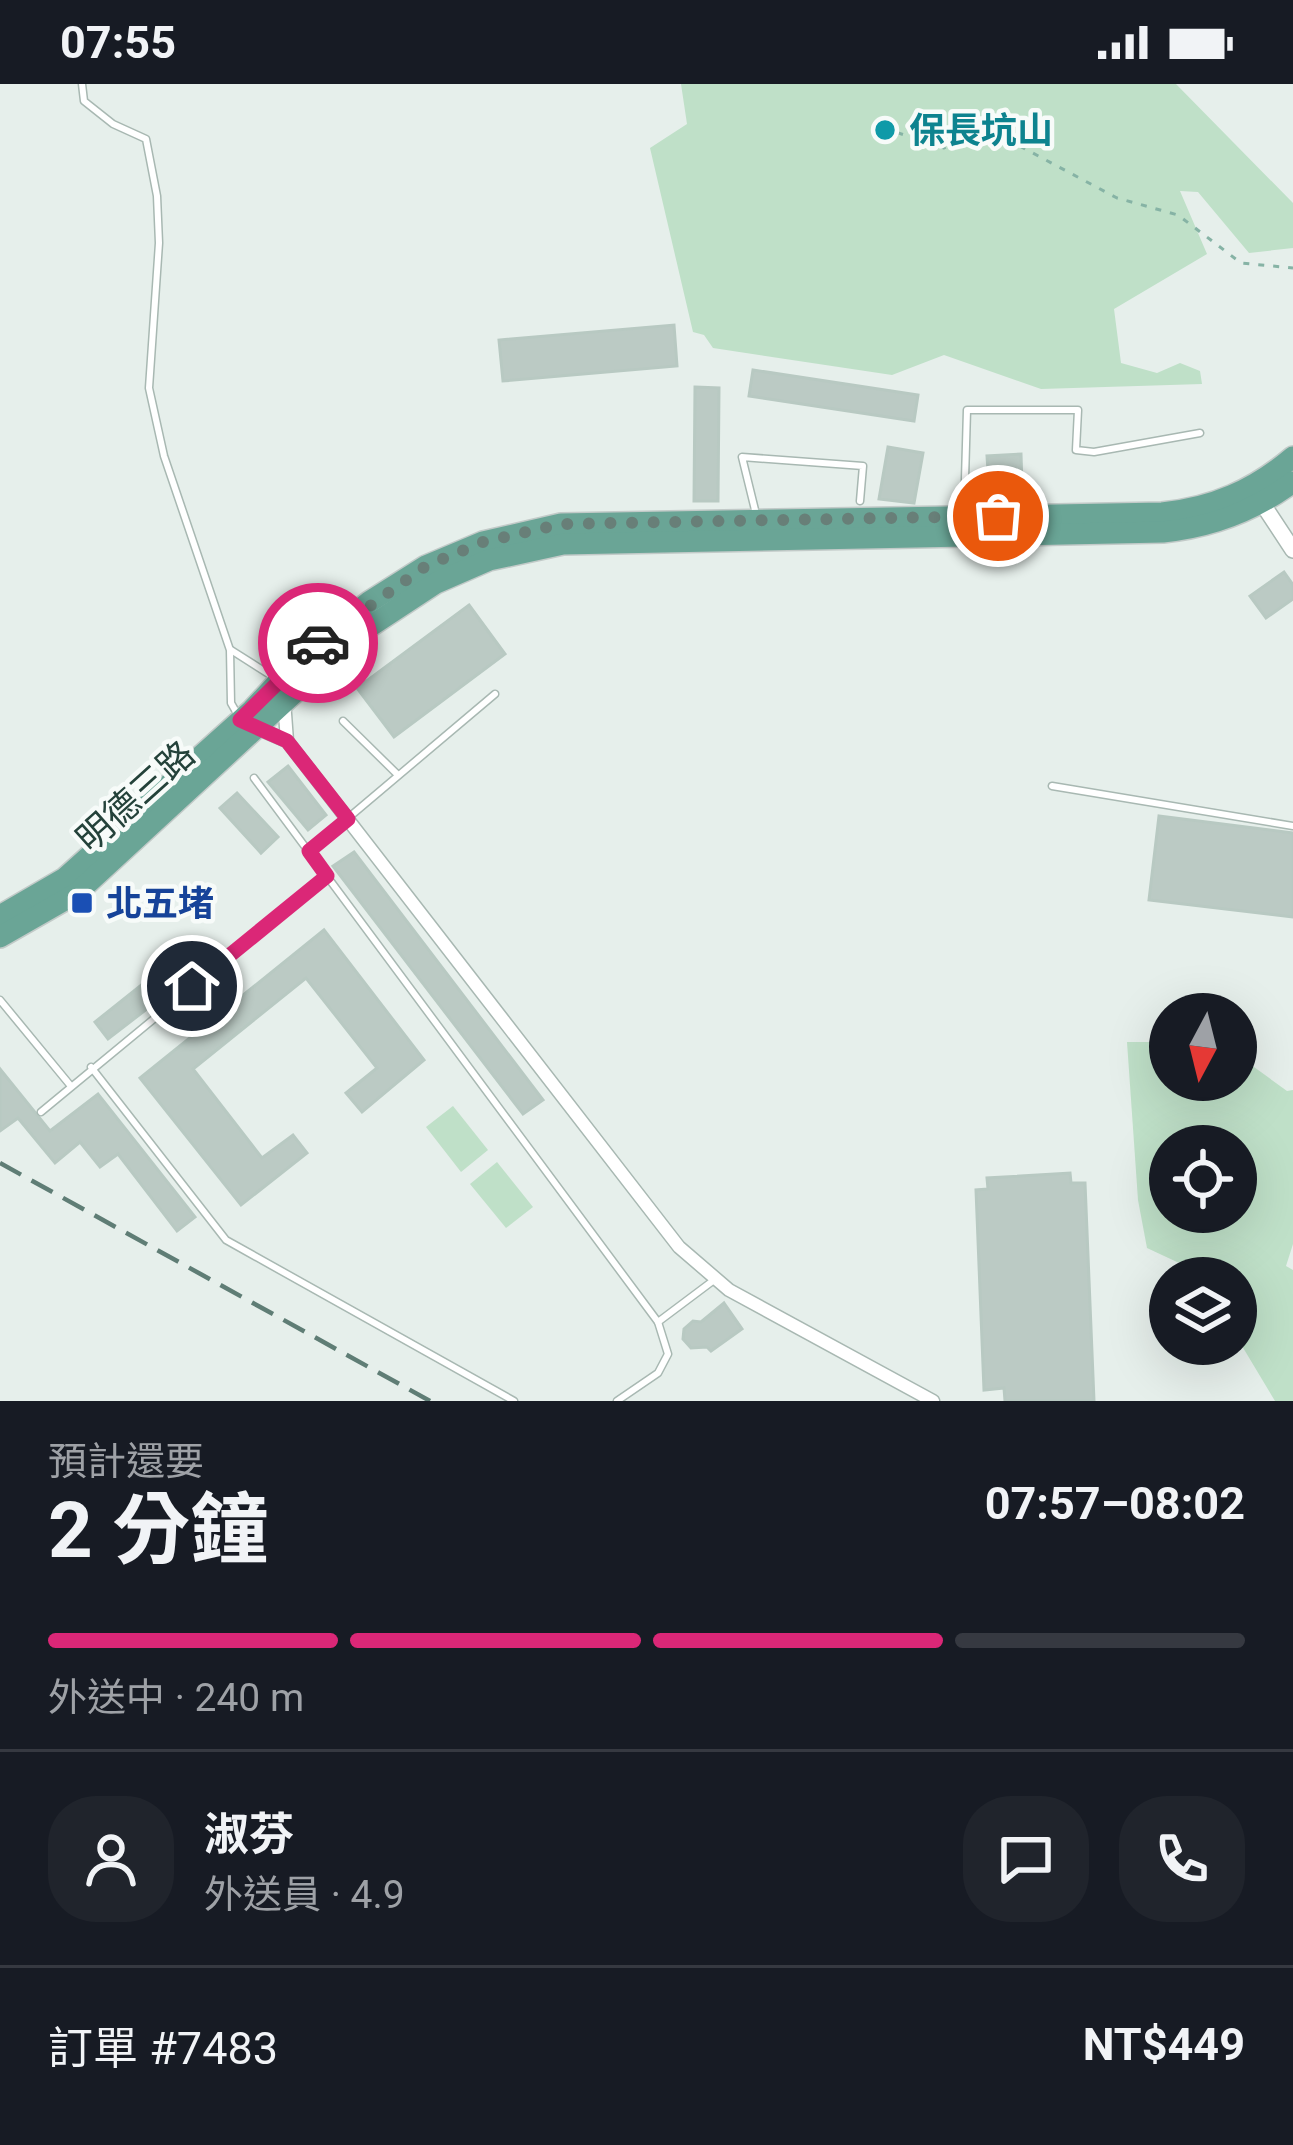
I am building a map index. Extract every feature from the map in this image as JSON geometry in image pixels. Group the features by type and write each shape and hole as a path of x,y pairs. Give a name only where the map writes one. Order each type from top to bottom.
{"main road":[{"path":"1257,496 1293,458"},
{"path":"1257,496 1293,482"},
{"name":"明德三路","path":"0,937 77,893 281,691 357,634 436,584 489,560 563,544 964,517 1162,513 1257,496"},
{"name":"明德三路","path":"757,529 1163,532 1224,520 1257,496"},
{"name":"明德三路","path":"0,916 65,878 249,725"}],"street":[{"path":"1257,496 1293,550"},
{"path":"281,691 287,741"},
{"path":"249,725 287,741 679,1247 714,1280 933,1401"}],"lane":[{"path":"82,84 84,101 113,124 146,140 157,196 159,243 149,388 164,456 230,650 231,703 249,725"},
{"path":"964,517 967,410 1078,410 1076,450 1094,452 1199,433"},
{"path":"757,529 742,457 862,466 860,501"},
{"path":"230,650 281,691"},
{"path":"309,851 495,694"},
{"path":"344,721 398,776"},
{"path":"254,778 658,1322 668,1354 658,1372 617,1401"},
{"path":"1052,786 1293,826"},
{"path":"41,1112 327,876"},
{"path":"0,1000 70,1084"},
{"path":"91,1067 226,1240 514,1401"},
{"path":"658,1322 714,1280"}],"path":[{"path":"883,128 944,148 984,127 1117,198 1178,215 1240,263 1293,268"}],"green space":[{"path":"681,84 1176,84 1293,203 1293,248 1249,253 1198,192 1180,191 1207,254 1114,309 1121,363 1157,373 1180,363 1200,371 1202,384 1041,389 944,355 892,375 713,348 704,335 693,332 650,148 687,124"},
{"path":"1127,1042 1149,1042 1149,1101 1257,1101 1257,1069 1287,1091 1293,1090 1293,1244 1286,1266 1293,1270 1293,1401 1275,1401 1253,1365 1257,1257 1166,1257 1147,1248 1138,1200"},
{"path":"453,1106 488,1150 461,1172 426,1127"},
{"path":"497,1162 533,1207 506,1228 470,1184"}],"building":[{"path":"674,325 677,366 503,381 499,340"},
{"path":"753,370 918,395 914,421 749,396"},
{"path":"695,387 719,388 718,501 694,501"},
{"path":"888,447 923,453 914,503 879,499"},
{"path":"1021,454 1022,485 989,486 987,456"},
{"path":"1284,572 1293,585 1293,599 1266,618 1250,596"},
{"path":"469,605 505,654 394,737 357,688"},
{"path":"288,766 326,815 308,830 268,782"},
{"path":"237,793 278,837 261,853 220,808"},
{"path":"1159,816 1293,833 1293,917 1149,900"},
{"path":"354,852 543,1100 523,1114 333,866"},
{"path":"324,930 424,1060 362,1112 346,1093 377,1068 306,978 193,1069 262,1158 293,1135 307,1153 241,1205 140,1078"},
{"path":"199,939 214,957 108,1039 95,1022"},
{"path":"0,1069 50,1131 98,1094 195,1217 177,1231 118,1154 100,1167 80,1142 55,1163 18,1118 0,1131"},
{"path":"1070,1173 1071,1183 1085,1183 1094,1401 1005,1401 1004,1388 984,1390 976,1190 988,1189 987,1178"},
{"path":"724,1303 742,1329 711,1351 691,1348 683,1339 684,1329"}],"railway":[{"path":"0,1163 430,1401"}],"way so far":[{"path":"318,643 369,602 426,566 483,542 561,524 998,516"}],"place":[{"name":"保長坑山","path":"885,130"},
{"name":"北五堵","path":"82,903"}],"route":[{"path":"192,986 327,876 309,851 348,819 287,741 240,720 318,643"}]}
